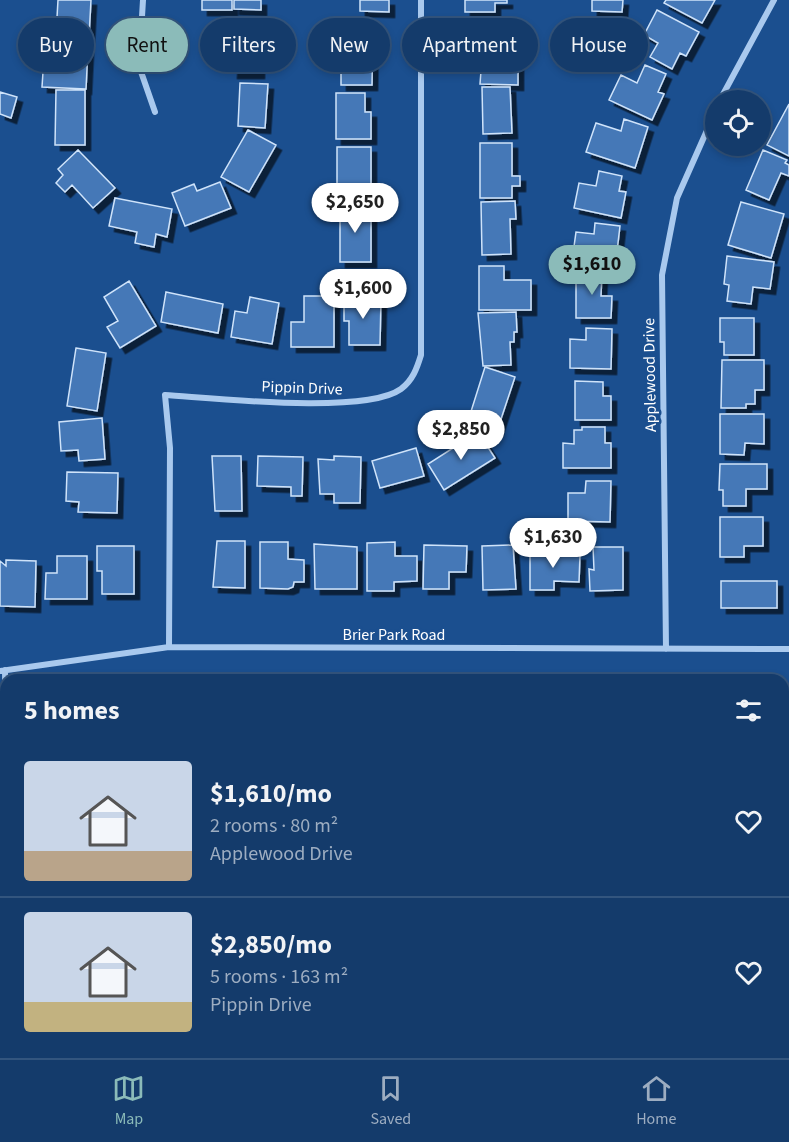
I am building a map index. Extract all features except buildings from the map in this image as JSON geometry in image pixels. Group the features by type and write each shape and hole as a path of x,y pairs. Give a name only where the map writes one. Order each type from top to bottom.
{"street":[{"path":"144,0 139,66 155,112"},
{"name":"Pippin Drive","path":"169,647 170,448 165,395 346,404 382,397 400,390 415,374 421,355 421,0"},
{"path":"725,90 774,0"},
{"name":"Applewood Drive","path":"666,649 662,275 677,198 705,135"},
{"name":"Brier Park Road","path":"2,670 169,647 789,649"}]}
